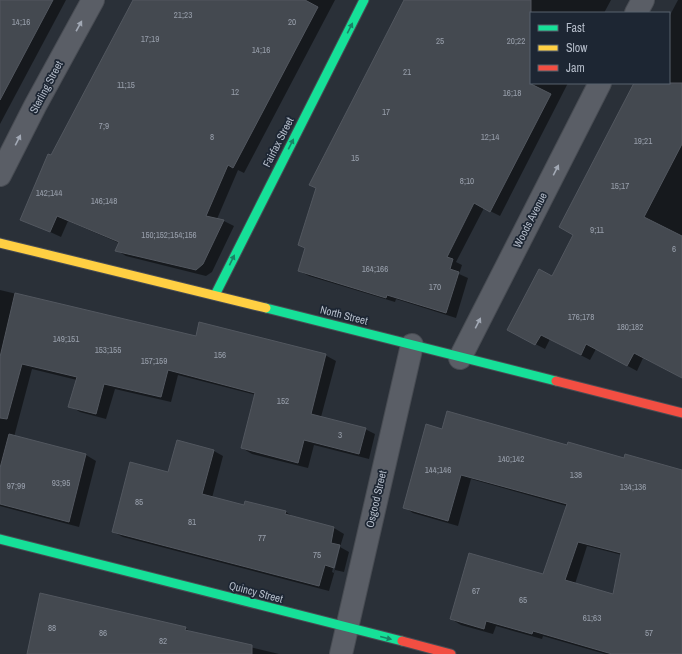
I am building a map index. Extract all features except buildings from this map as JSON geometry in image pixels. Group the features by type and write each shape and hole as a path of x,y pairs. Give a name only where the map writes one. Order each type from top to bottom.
{"street":[{"name":"Sterling Street","path":"0,175 35,106 93,0"},
{"name":"Fairfax Street","path":"215,295 364,0"},
{"path":"637,12 643,0"},
{"name":"Woods Avenue","path":"460,358 599,84"},
{"name":"North Street","path":"0,243 215,295 682,413"},
{"name":"Osgood Street","path":"341,654 412,345"},
{"name":"Quincy Street","path":"0,539 451,654"}],"traffic: fast":[{"path":"215,295 364,0"},
{"path":"266,308 556,381"},
{"path":"0,539 402,641"}],"traffic: slow":[{"path":"0,243 266,308"}],"traffic: jam":[{"path":"556,381 682,413"},
{"path":"402,641 451,654"}]}
